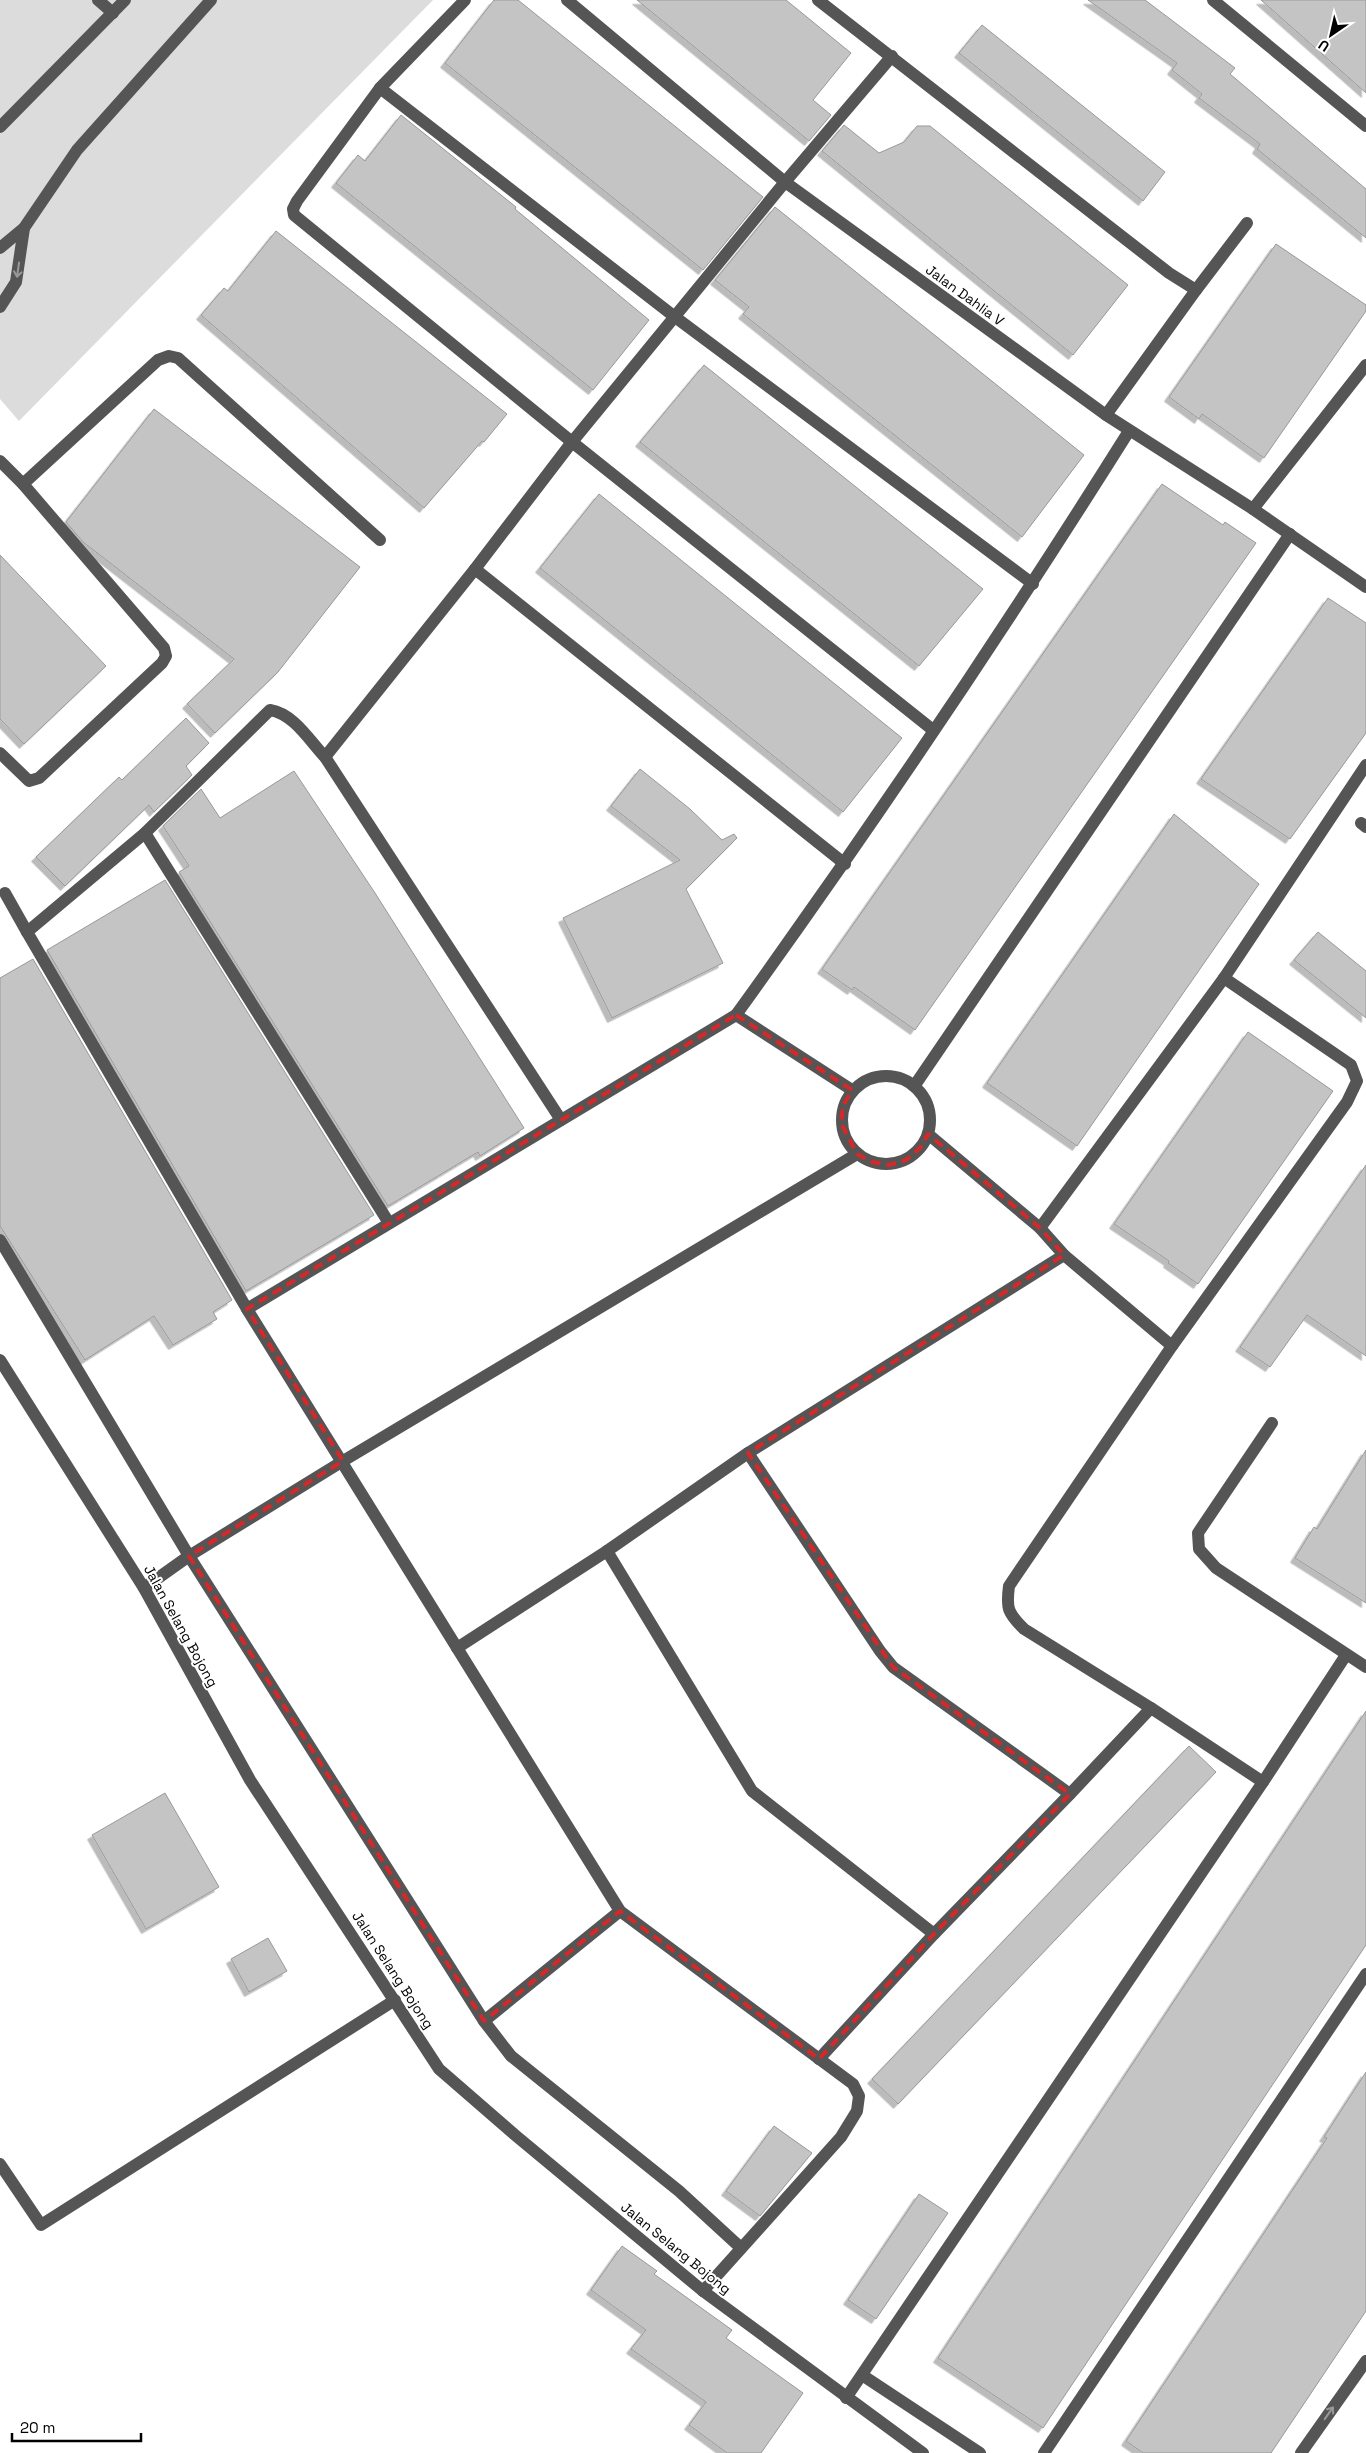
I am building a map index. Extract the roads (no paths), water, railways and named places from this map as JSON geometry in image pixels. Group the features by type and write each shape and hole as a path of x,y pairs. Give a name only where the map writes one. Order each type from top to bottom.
{"street":[{"path":"98,0 113,13"},
{"path":"0,127 125,0"},
{"path":"0,248 24,228 76,150 211,0"},
{"path":"465,0 380,88 297,200 293,209 294,215 572,442 933,730"},
{"name":"Jalan Dahlia V","path":"567,0 784,182 1106,415 1253,509 1366,587"},
{"path":"818,0 1169,273 1196,290"},
{"path":"1214,0 1366,126"},
{"path":"325,757 475,569 572,442 784,182 892,56"},
{"path":"380,88 675,316 1033,584"},
{"path":"1106,415 1196,290 1247,224"},
{"path":"0,307 16,282 24,228"},
{"path":"24,484 158,360 169,356 178,358 380,540"},
{"path":"1253,509 1366,365"},
{"path":"247,1309 736,1015 845,864 933,730 1033,584 1129,431"},
{"path":"0,461 24,484 164,648 166,656 162,663 39,778 29,781 0,753"},
{"path":"915,1085 1290,534"},
{"path":"475,569 845,864"},
{"path":"27,932 145,832 270,710 280,712 289,717 325,757 561,1120"},
{"path":"1040,1228 1224,978 1366,765"},
{"path":"145,832 389,1223"},
{"path":"5,894 247,1309 343,1461 456,1648 620,1911 853,2084 859,2096 857,2112 841,2136 703,2292"},
{"path":"1224,978 1351,1065 1357,1080 1347,1102 1172,1346 1009,1586 1007,1604 1010,1614 1024,1629 1151,1708 1263,1782"},
{"path":"736,1015 852,1090"},
{"path":"882,1075 899,1077 915,1085 926,1099 931,1116 928,1134 920,1148 906,1160 890,1165 872,1162 857,1154 846,1139 840,1123 843,1106 852,1090 865,1080 882,1075"},
{"path":"928,1134 1040,1228 1064,1255 1172,1346"},
{"path":"144,1588 189,1556 343,1461 857,1154"},
{"path":"0,1240 189,1556 484,2021 510,2056 679,2191 741,2248"},
{"path":"456,1648 607,1551 748,1453 1064,1255"},
{"name":"Jalan Selang Bojong","path":"0,1360 144,1588 250,1780 440,2069 515,2135 703,2292 923,2453"},
{"path":"1272,1423 1198,1533 1199,1549 1216,1568 1366,1667"},
{"path":"748,1453 880,1651 893,1667 1070,1794"},
{"path":"607,1551 752,1791 934,1934"},
{"path":"846,2398 1263,1782 1346,1655"},
{"path":"820,2059 934,1934 1151,1708"},
{"path":"484,2021 620,1911"},
{"path":"1044,2453 1366,1974"},
{"path":"0,2164 41,2225 395,2000"},
{"path":"1301,2453 1366,2361"},
{"path":"862,2375 980,2453"}]}
